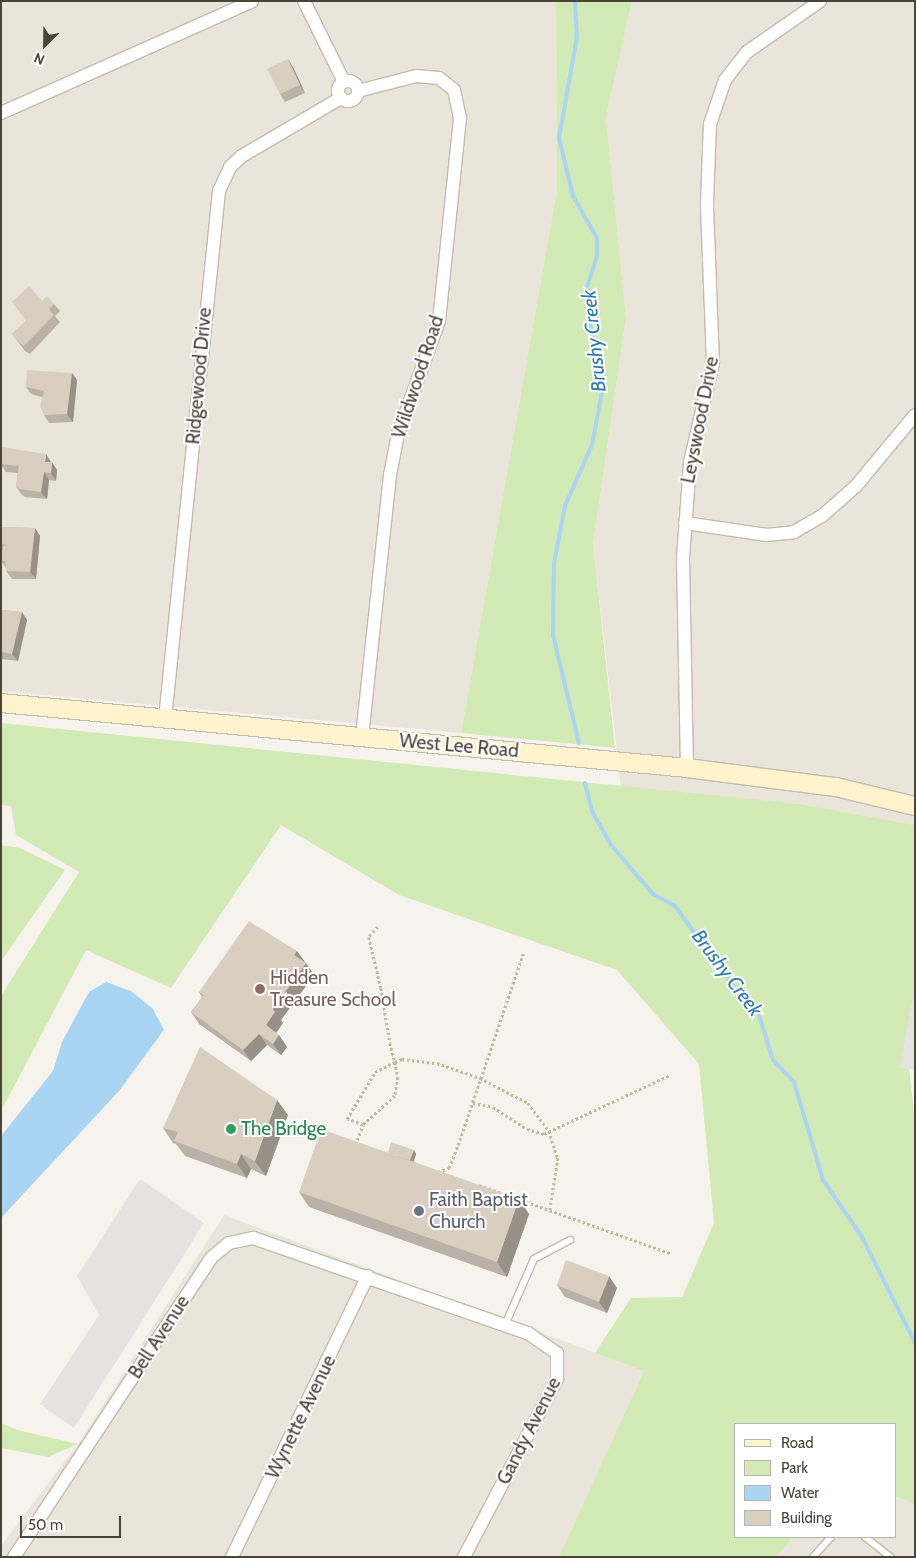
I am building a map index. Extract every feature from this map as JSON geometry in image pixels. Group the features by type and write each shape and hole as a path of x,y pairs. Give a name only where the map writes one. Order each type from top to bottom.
{"street":[{"path":"1,113 252,1"},
{"path":"304,1 344,82"},
{"name":"Leyswood Drive","path":"687,768 685,523 690,462 713,363 707,170 714,108 726,80 747,52 820,1"},
{"name":"Wildwood Road","path":"358,90 416,76 438,78 454,90 460,118 440,321 398,434 390,475 362,737"},
{"path":"344,82 353,82 358,90 353,99 341,98 338,89 344,82"},
{"name":"Ridgewood Drive","path":"164,719 219,191 230,167 242,156 341,98"},
{"path":"685,523 766,535 794,532 822,516 850,492 915,415"},
{"name":"West Lee Road","path":"1,703 687,768 836,787 915,806"},
{"name":"Bell Avenue","path":"14,1557 211,1258 222,1248 241,1239 267,1240 368,1276"},
{"name":"Gandy Avenue","path":"368,1276 546,1341 558,1353 560,1370 464,1557"},
{"name":"Wynette Avenue","path":"232,1557 368,1276"}],"lane":[{"path":"505,1325 534,1259 570,1240"},
{"path":"813,1557 830,1538"},
{"path":"866,1538 892,1557"}],"path":[{"path":"357,1140 363,1125 395,1096 395,1062 369,937 378,927"},
{"path":"432,1174 449,1168 523,954"},
{"path":"363,1125 347,1119 375,1072 395,1062 414,1058 480,1078 528,1103 549,1131 558,1158 550,1210"},
{"path":"473,1103 493,1108 527,1129 549,1131 670,1075"},
{"path":"440,1171 449,1174"},
{"path":"476,1184 670,1253"}],"shaded area":[{"path":"1,1 556,1 557,190 461,733 1,691"},
{"path":"632,1 915,1 915,825 800,804 621,787 593,544 626,318 606,117"},
{"path":"915,985 915,1070 900,1067"},
{"path":"140,1179 204,1223 74,1428 40,1404 99,1315 77,1276"},
{"path":"224,1215 644,1371 559,1557 1,1557 1,1546 78,1444"},
{"path":"896,1496 915,1504 915,1557 776,1557 792,1538 896,1538"}],"green space":[{"path":"556,1 632,1 606,117 626,318 593,544 615,748 461,733 557,190"},
{"path":"1,723 800,804 915,825 915,1014 906,1041 915,1121 915,1504 896,1496 896,1423 734,1423 734,1538 792,1538 776,1557 559,1557 644,1371 595,1353 631,1298 682,1297 714,1223 699,1064 617,970 399,895 281,825 171,988 86,950 1,1111 1,996 79,872 16,835 11,806 1,805"},
{"path":"1,845 20,848 65,870 1,961"},
{"path":"1,1423 17,1430 78,1444 48,1457 1,1448"}],"water":[{"path":"106,982 131,991 153,1009 164,1030 119,1091 1,1218 1,1136 53,1071 62,1042 89,992"}],"building":[{"path":"288,59 300,85 280,94 267,69"},
{"path":"29,286 42,301 47,296 54,304 49,309 54,315 24,346 12,334 26,321 12,302"},
{"path":"27,370 72,373 67,414 44,415 40,406 44,391 26,387"},
{"path":"2,447 46,454 45,462 52,462 51,473 44,472 41,492 20,489 16,486 19,466 1,464"},
{"path":"1,527 35,528 30,572 6,571 5,561 1,561 1,558 3,546 8,545 1,544"},
{"path":"1,610 22,612 12,654 1,652"},
{"name":"Hidden Treasure School","path":"249,921 297,951 294,955 306,963 273,1009 275,1012 266,1025 279,1035 273,1044 259,1034 243,1050 191,1012 204,995 199,992"},
{"name":"The Bridge","path":"200,1047 277,1100 255,1161 241,1154 237,1164 174,1141 178,1132 163,1128"},
{"name":"Faith Baptist Church","path":"321,1129 519,1199 497,1262 299,1192"},
{"path":"391,1142 414,1150 410,1160 388,1153"},
{"path":"566,1260 609,1276 599,1302 557,1285"}],"waterway":[{"name":"Brushy Creek","path":"575,1 577,37 559,138 573,196 597,238 597,256 585,294 602,392 592,445 565,506 554,564 553,635 579,743"},
{"name":"Brushy Creek","path":"585,783 592,811 611,845 653,894 675,906 740,995 757,1009 773,1060 794,1082 823,1180 862,1237 915,1343"}],"place":[{"name":"Hidden Treasure School","path":"260,989"},
{"name":"The Bridge","path":"231,1129"},
{"name":"Faith Baptist Church","path":"419,1211"}]}
